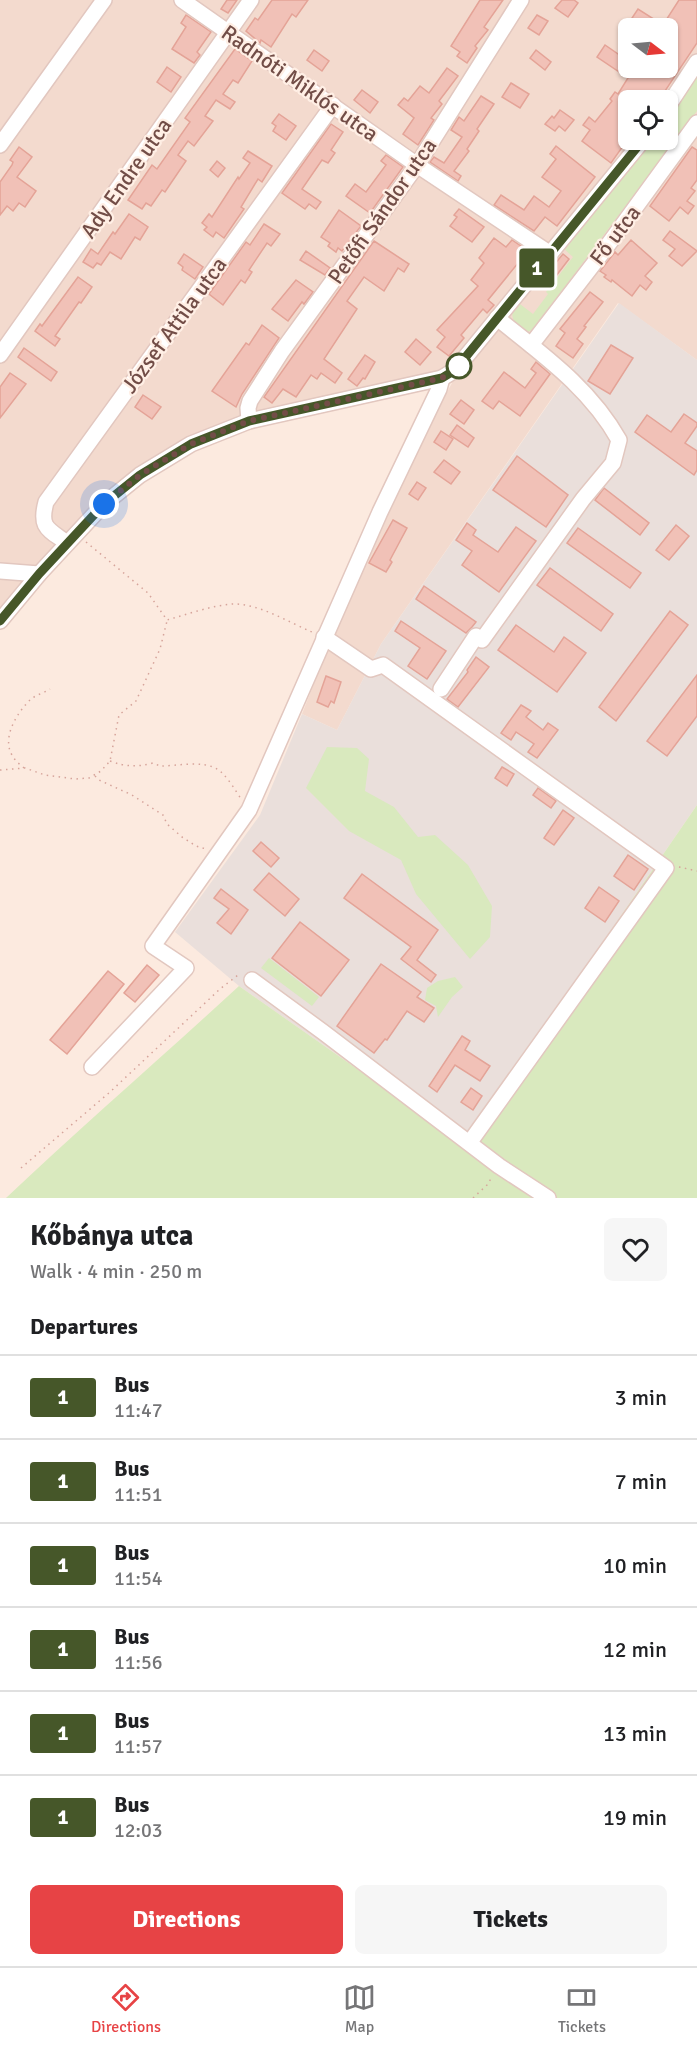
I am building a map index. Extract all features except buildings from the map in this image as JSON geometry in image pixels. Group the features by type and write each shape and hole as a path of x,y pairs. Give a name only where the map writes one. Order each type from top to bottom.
{"street":[{"path":"0,145 104,0"},
{"name":"Radnóti Miklós utca","path":"182,0 417,165 549,253"},
{"name":"Ady Endre utca","path":"0,355 251,0"},
{"name":"Petőfi Sándor utca","path":"249,421 250,401 282,351 417,165 521,0"},
{"path":"678,91 697,62"},
{"name":"József Attila utca","path":"72,538 47,528 42,517 46,502 333,105"},
{"name":"Fő utca","path":"531,345 697,123"},
{"name":"Fő utca","path":"442,378 455,370 466,358 635,150"},
{"path":"441,689 476,636 482,640 583,499 613,463 619,440 608,420 568,375 497,318"},
{"path":"0,621 39,574 104,504 140,475 191,444 249,421 442,378 439,389 324,637 251,805 153,946 186,968 92,1067"},
{"path":"0,572 39,574"},
{"path":"324,637 371,669 383,665 666,868 470,1142"},
{"path":"252,980 499,1166 548,1198"}],"path":[{"path":"50,689 32,698 16,717 7,743 13,758 25,768 45,775 75,779 89,778 110,761 119,715 136,701 160,649 167,620 148,593 72,538"},
{"path":"167,620 232,604 252,607 324,637"},
{"path":"110,761 126,766 140,767 153,763 160,766 202,765 219,769 239,797 246,804 251,805"},
{"path":"0,770 25,768"},
{"path":"94,775 99,780 132,795 163,815 167,824 196,846 218,854"},
{"path":"666,868 677,867 697,871"},
{"path":"21,1168 110,1092 219,989 238,975 252,980"},
{"path":"473,1198 488,1185 499,1166"}],"shaded area":[{"path":"0,0 697,0 697,360 618,303 381,644 337,730 302,714 348,597 417,447 452,383 442,378 249,421 140,475 0,621"},
{"path":"619,303 697,360 697,805 464,1144 239,986 175,932 260,815 302,714 337,730 381,644"}],"green space":[{"path":"697,68 697,111 678,136 678,99"},
{"path":"641,150 668,150 533,329 528,332 513,320 512,311 516,301 533,314 548,294 546,292 573,257 563,248"},
{"path":"327,747 357,748 369,759 365,791 394,807 418,837 435,835 468,865 492,906 490,937 470,959 416,894 401,860 349,831 306,788"},
{"path":"697,805 697,1198 6,1198 239,986 464,1144"},
{"path":"269,958 319,997 312,1006 261,968"},
{"path":"455,977 463,987 452,997 438,1017 436,1006 425,1000 427,988 438,981"}],"bus line":[{"name":"1","path":"0,621 39,574 104,504 140,475 191,444 249,421 442,378 455,370 635,150"}],"route":[{"path":"104,504 140,475 191,444 249,421 442,378 459,366"}]}
